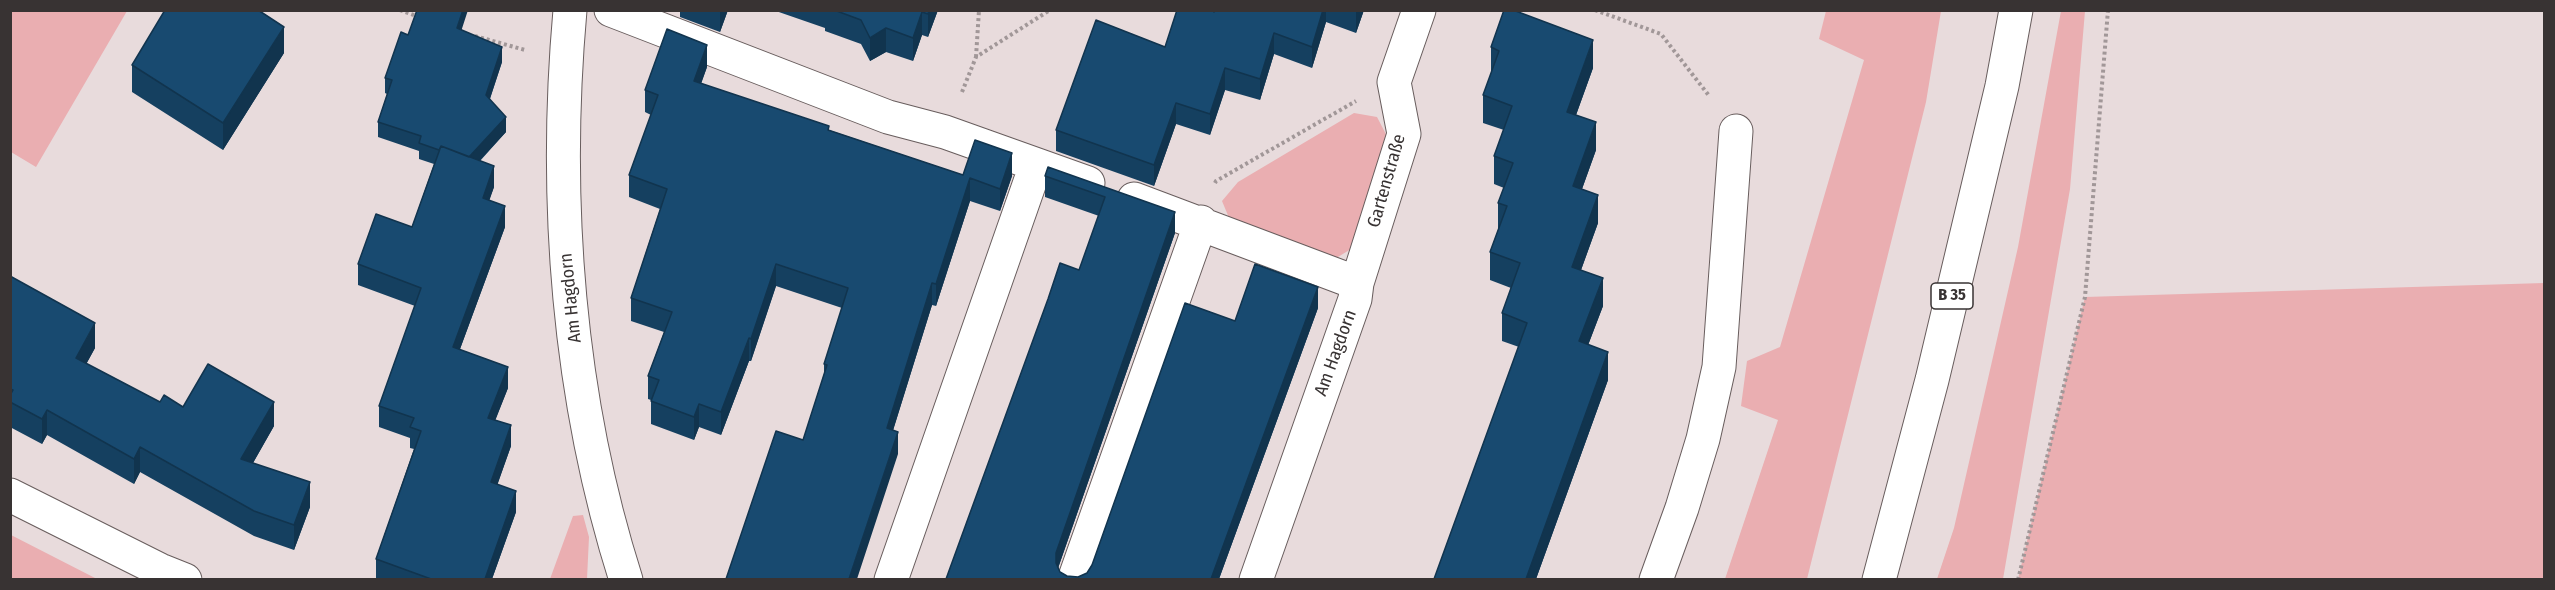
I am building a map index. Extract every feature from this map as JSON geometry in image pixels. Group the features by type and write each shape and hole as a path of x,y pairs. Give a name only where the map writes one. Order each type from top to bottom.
{"street":[{"name":"Am Hagdorn","path":"570,10 566,61 566,254 581,391 615,545 626,579"},
{"path":"611,10 888,117 945,132 1202,222 1357,283"},
{"path":"1394,82 1419,10"},
{"name":"B 35","path":"1879,579 1934,369 2002,86 2016,10"},
{"name":"Gartenstraße","path":"1357,283 1404,134 1394,82"},
{"path":"1656,579 1682,508 1703,439 1719,367 1736,131"},
{"path":"891,579 1036,165"},
{"path":"1074,579 1202,222"},
{"name":"Am Hagdorn","path":"1256,579 1355,299 1357,283"},
{"path":"10,495 160,570 185,579"}],"path":[{"path":"400,10 422,18"},
{"path":"945,132 976,57 979,10"},
{"path":"976,57 1050,10"},
{"path":"1595,10 1661,34 1736,131"},
{"path":"2018,579 2085,297 2108,10"},
{"path":"464,32 496,43 566,61"},
{"path":"1216,181 1328,116 1394,82"}],"shaded area":[{"path":"10,11 127,11 36,167 11,152"},
{"path":"1826,11 1941,11 1926,102 1807,579 1725,579 1778,420 1741,406 1747,361 1780,347 1864,60 1819,39"},
{"path":"2061,11 2085,11 2070,189 2003,579 1937,579 1954,528 2018,247"},
{"path":"1354,113 1377,117 1389,140 1351,249 1333,260 1232,225 1222,201 1238,182"},
{"path":"2544,283 2544,579 2018,579 2085,297"},
{"path":"583,515 589,537 587,579 550,579 573,516"},
{"path":"11,535 97,579 11,579"}],"building":[{"path":"165,10 258,10 284,27 223,123 132,65"},
{"path":"417,10 463,10 457,28 502,47 486,95 506,117 469,157 441,146 439,150 419,143 421,136 378,122 392,80 385,78 401,32 408,35"},
{"path":"834,10 929,10 928,14 922,12 913,38 886,28 870,38 861,20"},
{"path":"1177,10 1211,10 1214,12 1215,10 1323,10 1312,47 1274,33 1260,79 1225,68 1210,114 1176,103 1154,165 1056,130 1096,20 1165,47"},
{"path":"1504,10 1513,10 1593,40 1567,112 1596,122 1573,186 1598,195 1572,267 1603,278 1579,341 1608,352 1526,579 1434,579 1527,323 1502,313 1520,263 1490,252 1507,206 1498,203 1513,163 1494,156 1512,106 1483,95 1499,51 1491,47"},
{"path":"667,29 707,45 694,81 829,126 828,130 963,175 975,140 1012,153 1000,189 970,178 936,284 932,283 887,428 898,432 849,579 726,579 776,431 803,440 848,288 776,264 751,339 749,338 721,412 699,404 694,417 651,401 659,380 648,376 672,312 631,298 667,189 629,175 658,95 645,90"},
{"path":"441,146 494,166 483,198 505,206 453,347 508,367 488,418 511,425 491,482 516,491 485,579 431,579 376,559 421,431 410,427 414,418 379,406 421,288 358,264 376,214 412,227"},
{"path":"1048,167 1175,212 1056,553 1056,563 1060,572 1067,576 1078,577 1087,573 1092,565 1185,303 1235,321 1255,264 1318,287 1211,579 946,579 1060,263 1079,270 1105,197 1045,176"},
{"path":"10,276 95,323 76,358 160,402 164,395 183,407 208,364 274,402 241,459 310,482 294,525 254,511 140,447 134,459 47,410 42,419 10,402 13,390 10,389"}]}
